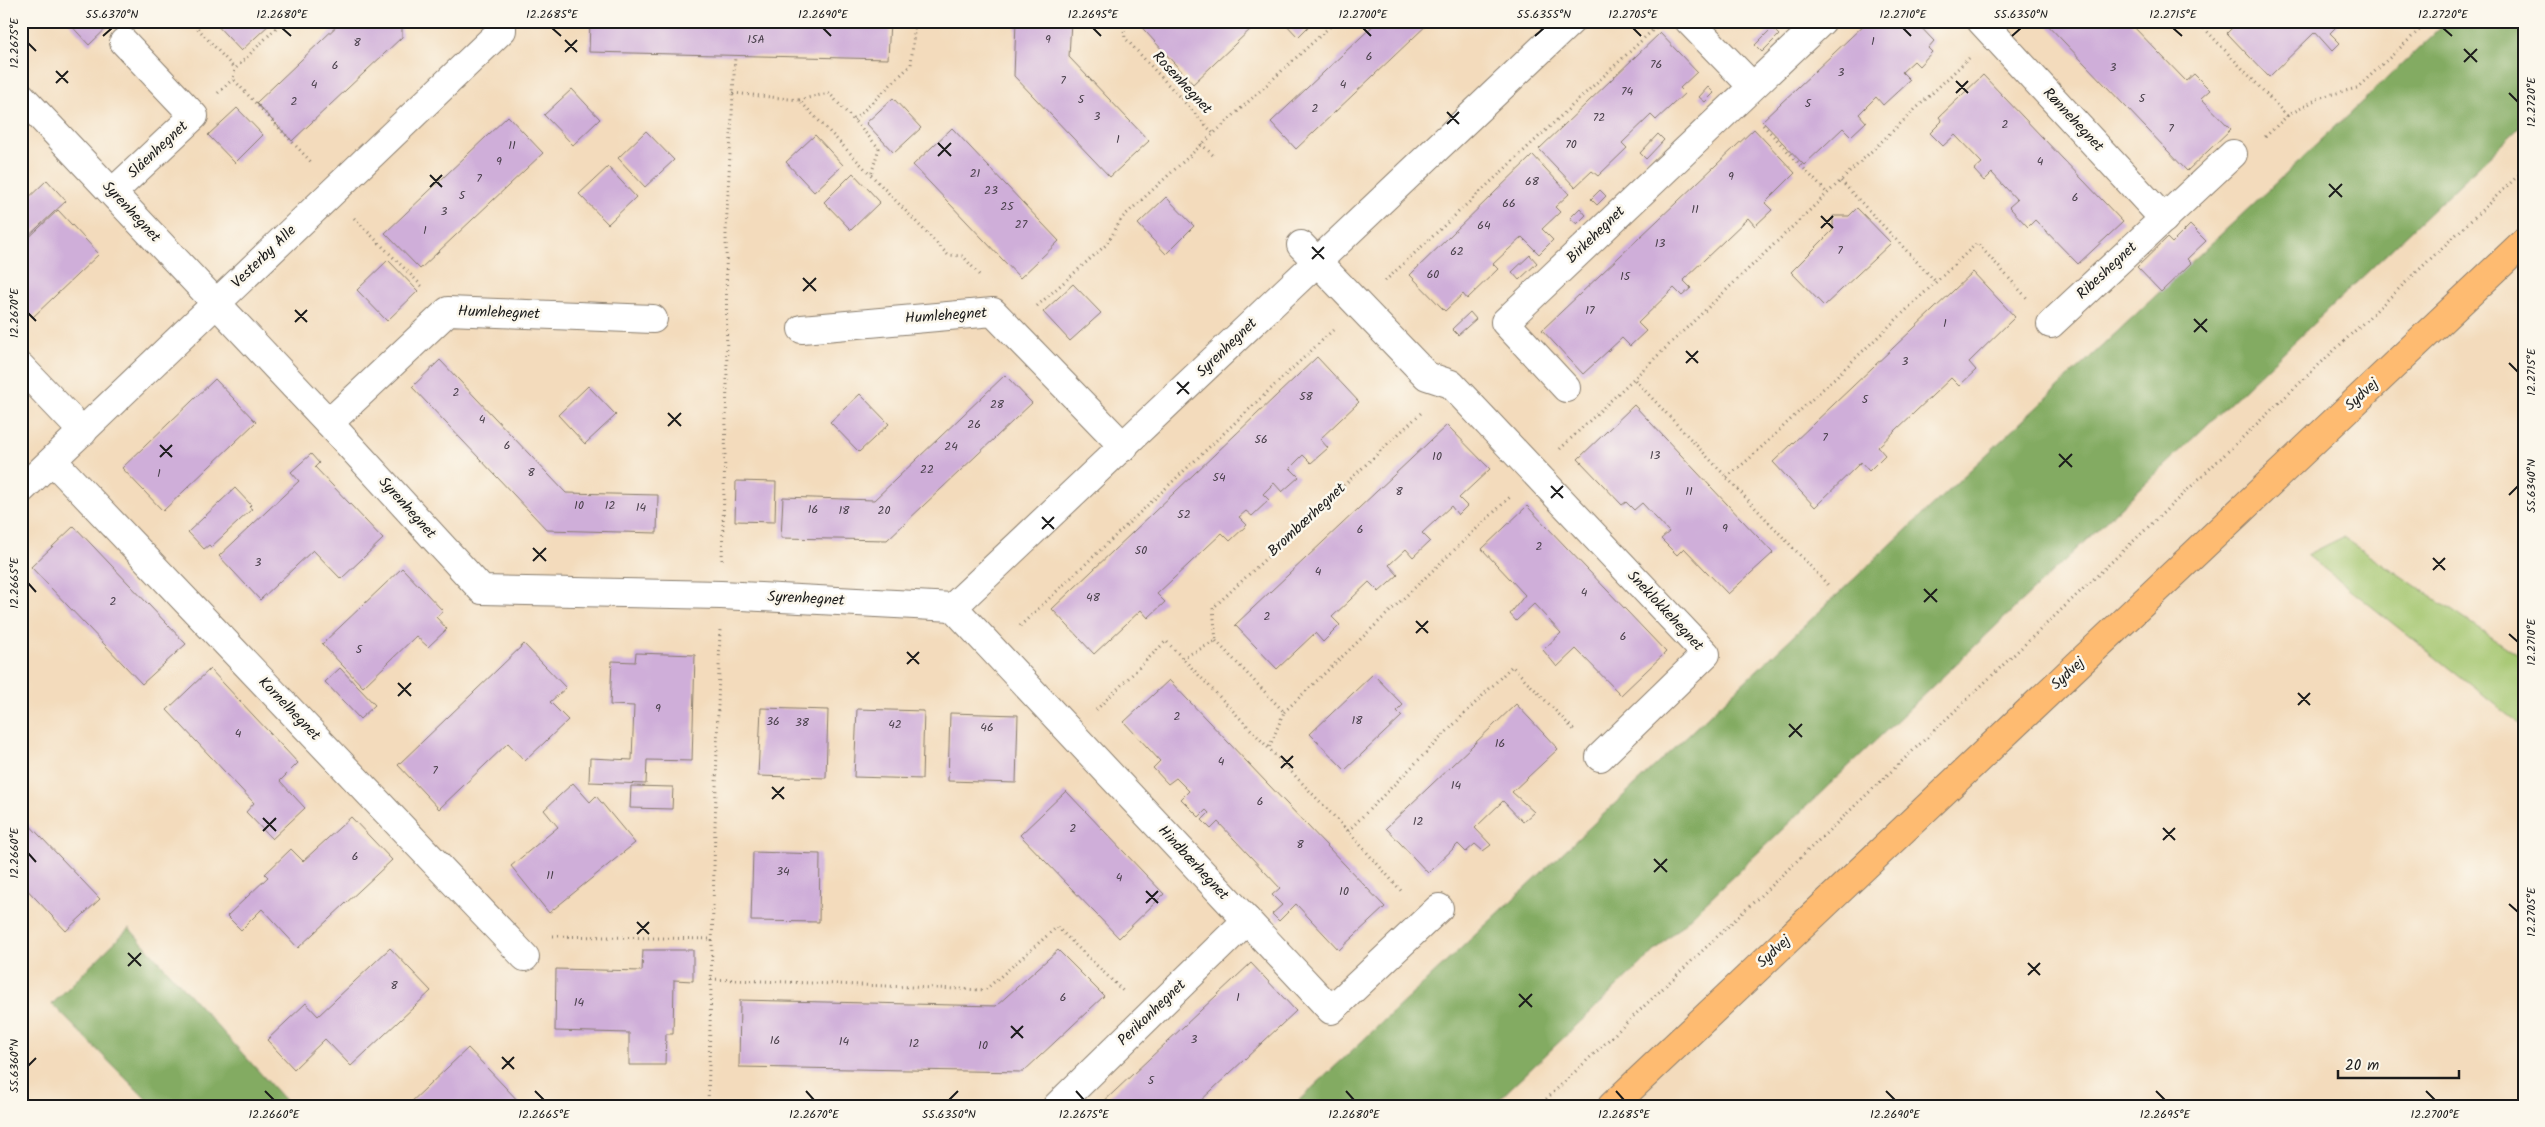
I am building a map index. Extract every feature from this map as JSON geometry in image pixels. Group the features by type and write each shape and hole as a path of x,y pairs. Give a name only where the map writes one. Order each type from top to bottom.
{"main road":[{"name":"Sydvej","path":"1612,1106 2524,242"}],"street":[{"name":"Vesterby Alle","path":"21,490 84,432 502,30 502,21"},
{"name":"Syrenhegnet","path":"21,96 329,423 482,590 721,595 953,607 1124,447 1309,253 1571,21"},
{"path":"1689,21 1745,93"},
{"name":"Birkehegnet","path":"1566,388 1505,322 1822,21"},
{"name":"Rønnehegnet","path":"1987,28 2164,219"},
{"name":"Slåenhegnet","path":"113,192 194,116 124,42"},
{"name":"Ribeshegnet","path":"2051,324 2233,154"},
{"path":"1309,253 1427,376 1452,384 1529,468"},
{"name":"Humlehegnet","path":"329,423 448,311 653,319"},
{"path":"1002,320 1124,447"},
{"name":"Humlehegnet","path":"802,328 1002,320"},
{"path":"21,366 84,432"},
{"name":"Kornelhegnet","path":"53,461 525,957"},
{"name":"Sneklokkehegnet","path":"1529,468 1706,654 1600,757"},
{"name":"Hindbærhegnet","path":"953,607 1330,1010 1433,914"},
{"name":"Perikonhegnet","path":"1057,1106 1247,920"}],"path":[{"path":"191,21 235,69"},
{"path":"283,21 235,69 233,79 333,191 448,311"},
{"path":"854,120 911,65 915,21"},
{"name":"Rosenhegnet","path":"1123,21 1125,38 1213,133"},
{"path":"799,100 948,255 963,256 996,294 1002,320 1107,244 1122,218 1336,21"},
{"path":"994,650 1662,21"},
{"path":"2211,21 2204,28 2287,116"},
{"path":"2233,154 2246,155 2287,116 2321,97 2357,88 2429,21"},
{"path":"1269,748 1284,712 1529,468 1635,380 1828,194 1987,28"},
{"path":"732,93 799,100 829,93 880,148 871,175"},
{"path":"1745,93 1828,194"},
{"path":"1201,144 1215,157"},
{"path":"1539,1106 2524,170"},
{"path":"1841,181 1936,282"},
{"path":"1726,477 1749,459 1977,243 2051,324"},
{"path":"1635,380 1828,585"},
{"name":"Brombærhegnet","path":"1216,641 1214,608 1452,384"},
{"path":"1072,734 1166,641 1348,830 1433,914"},
{"path":"1182,658 1216,641 1284,712"},
{"path":"1348,830 1512,666 1600,757"},
{"path":"711,979 985,990 1057,927 1148,1017"},
{"path":"525,957 549,936 712,939"}],"green space":[{"path":"2448,21 2524,21 2524,123 1492,1106 1293,1106"},
{"path":"2343,537 2524,659 2524,728 2307,555"},
{"path":"129,928 290,1106 153,1106 52,1004"}],"building":[{"path":"67,21 114,21 89,45"},
{"path":"213,21 269,21 271,23 241,51"},
{"path":"342,21 402,21 402,37 292,141 256,103"},
{"path":"590,21 890,21 888,59 589,52"},
{"path":"1016,21 1071,21 1069,57 1149,141 1110,177 1014,76"},
{"path":"1136,21 1251,21 1255,25 1193,84"},
{"path":"1283,21 1314,21 1298,37"},
{"path":"1378,21 1431,21 1296,149 1271,122"},
{"path":"1868,21 1915,21 1934,41 1928,48 1932,52 1919,66 1914,61 1902,72 1910,80 1883,105 1876,97 1859,114 1866,122 1851,136 1843,128 1804,165 1762,121"},
{"path":"2044,21 2134,21 2131,24 2186,81 2194,74 2210,90 2201,98 2231,129 2187,171"},
{"path":"2239,21 2336,21 2339,24 2330,33 2340,43 2332,51 2315,32 2269,77 2227,33"},
{"path":"1772,28 1779,35 1762,52 1755,45"},
{"path":"1660,33 1697,72 1680,88 1685,93 1656,120 1651,115 1622,143 1627,148 1598,176 1592,171 1575,187 1539,149"},
{"path":"1983,75 2123,222 2078,264 2035,220 2028,227 2009,207 2017,200 1992,173 1984,181 1974,170 1982,163 1955,135 1943,146 1930,133 1942,121 1939,117"},
{"path":"1708,87 1714,93 1705,102 1699,97"},
{"path":"572,89 600,119 573,145 544,115"},
{"path":"893,98 921,128 894,153 866,123"},
{"path":"237,108 263,135 235,163 208,135"},
{"path":"508,116 543,153 420,269 385,233"},
{"path":"952,128 1059,241 1020,278 913,165"},
{"path":"1754,129 1795,173 1765,203 1772,210 1755,226 1748,218 1683,280 1691,288 1682,296 1674,288 1638,323 1646,331 1630,346 1622,338 1583,374 1542,330"},
{"path":"646,131 674,160 645,187 618,158"},
{"path":"1658,134 1664,140 1646,159 1640,153"},
{"path":"815,135 843,165 814,192 786,162"},
{"path":"1533,155 1569,194 1555,207 1560,212 1542,229 1553,240 1539,254 1522,237 1493,264 1498,269 1467,299 1463,294 1445,311 1410,275"},
{"path":"608,167 636,197 608,224 579,194"},
{"path":"853,173 880,202 851,230 824,202"},
{"path":"47,180 66,201 24,240 21,237 21,205"},
{"path":"1600,190 1606,196 1597,205 1591,199"},
{"path":"1166,197 1194,226 1166,254 1138,224"},
{"path":"1580,208 1586,215 1577,224 1570,218"},
{"path":"1857,208 1891,243 1824,306 1791,272 1833,230 1833,216 1849,216"},
{"path":"58,210 99,254 33,317 21,305 21,245"},
{"path":"2190,225 2206,241 2187,259 2191,263 2161,292 2137,267 2167,238 2172,243"},
{"path":"1530,255 1537,263 1519,280 1512,272"},
{"path":"388,260 418,291 387,321 357,290"},
{"path":"1973,272 2015,317 1969,362 1976,370 1959,386 1951,378 1878,447 1885,455 1869,471 1861,462 1815,507 1773,462"},
{"path":"1073,284 1101,313 1070,341 1043,312"},
{"path":"1470,312 1476,319 1458,335 1452,329"},
{"path":"1317,357 1359,402 1320,439 1328,448 1311,463 1303,455 1290,468 1299,477 1282,492 1274,483 1263,494 1269,500 1252,516 1246,511 1239,517 1247,525 1230,541 1222,533 1157,594 1165,602 1148,618 1141,610 1094,654 1052,609"},
{"path":"440,360 566,493 658,495 657,533 547,530 412,387"},
{"path":"1005,375 1032,403 887,540 781,538 783,497 874,500"},
{"path":"215,379 256,422 163,511 122,468"},
{"path":"588,386 616,415 585,444 558,415"},
{"path":"860,394 889,424 859,452 830,422"},
{"path":"1634,405 1773,553 1728,594 1684,548 1677,555 1661,539 1669,532 1642,503 1634,510 1626,502 1622,505 1578,459"},
{"path":"1447,425 1490,469 1459,498 1467,506 1458,515 1451,506 1422,533 1430,541 1413,557 1406,549 1389,565 1398,575 1379,592 1369,582 1332,617 1340,625 1323,642 1315,633 1277,669 1235,625"},
{"path":"311,454 319,463 315,467 383,539 341,579 313,550 260,600 219,556 299,481 291,472"},
{"path":"736,481 776,482 775,522 735,521"},
{"path":"235,488 251,505 249,507 252,509 211,547 209,545 204,549 188,532"},
{"path":"1527,506 1666,652 1621,695 1576,649 1557,667 1543,650 1561,633 1534,604 1516,621 1510,614 1525,595 1482,549"},
{"path":"74,526 186,644 142,684 31,567"},
{"path":"402,568 443,611 436,617 447,629 428,647 416,636 363,687 322,644"},
{"path":"524,644 566,688 550,702 568,720 525,761 508,743 439,809 398,765"},
{"path":"636,653 695,655 692,761 647,760 646,784 589,782 590,758 632,760 634,706 610,705 612,661 635,662"},
{"path":"340,668 375,705 360,719 325,682"},
{"path":"210,669 298,763 280,781 305,808 272,839 246,812 254,803 167,710"},
{"path":"1373,674 1403,705 1397,711 1402,716 1345,770 1310,734"},
{"path":"1169,680 1385,907 1339,950 1296,904 1279,921 1272,914 1282,905 1272,895 1280,888 1218,822 1211,829 1202,820 1209,813 1206,810 1199,817 1181,799 1189,791 1176,778 1168,784 1153,768 1160,761 1124,722"},
{"path":"1516,704 1558,749 1512,792 1534,812 1523,822 1503,801 1475,828 1491,845 1483,851 1475,844 1466,852 1458,844 1428,873 1386,828"},
{"path":"761,708 828,710 826,778 758,776"},
{"path":"857,709 924,711 922,779 854,777"},
{"path":"950,713 1018,715 1016,783 948,781"},
{"path":"573,783 590,802 596,796 635,843 549,913 511,866 558,827 544,810"},
{"path":"631,786 673,787 672,809 630,808"},
{"path":"1066,791 1164,894 1119,938 1020,835"},
{"path":"21,816 100,899 66,931 21,883"},
{"path":"351,817 392,860 298,948 262,909 241,930 227,916 268,877 265,874 291,849 303,861"},
{"path":"753,852 820,854 819,922 751,921"},
{"path":"390,948 431,991 351,1066 325,1039 294,1069 267,1040 306,1003 318,1016"},
{"path":"643,950 693,950 693,981 674,980 673,1034 666,1034 665,1065 629,1065 629,1033 555,1031 556,969 642,971"},
{"path":"1058,950 1104,996 1023,1072 739,1067 740,1000 996,1006"},
{"path":"1251,963 1296,1011 1195,1106 1099,1106"},
{"path":"468,1048 523,1106 407,1106"}]}
